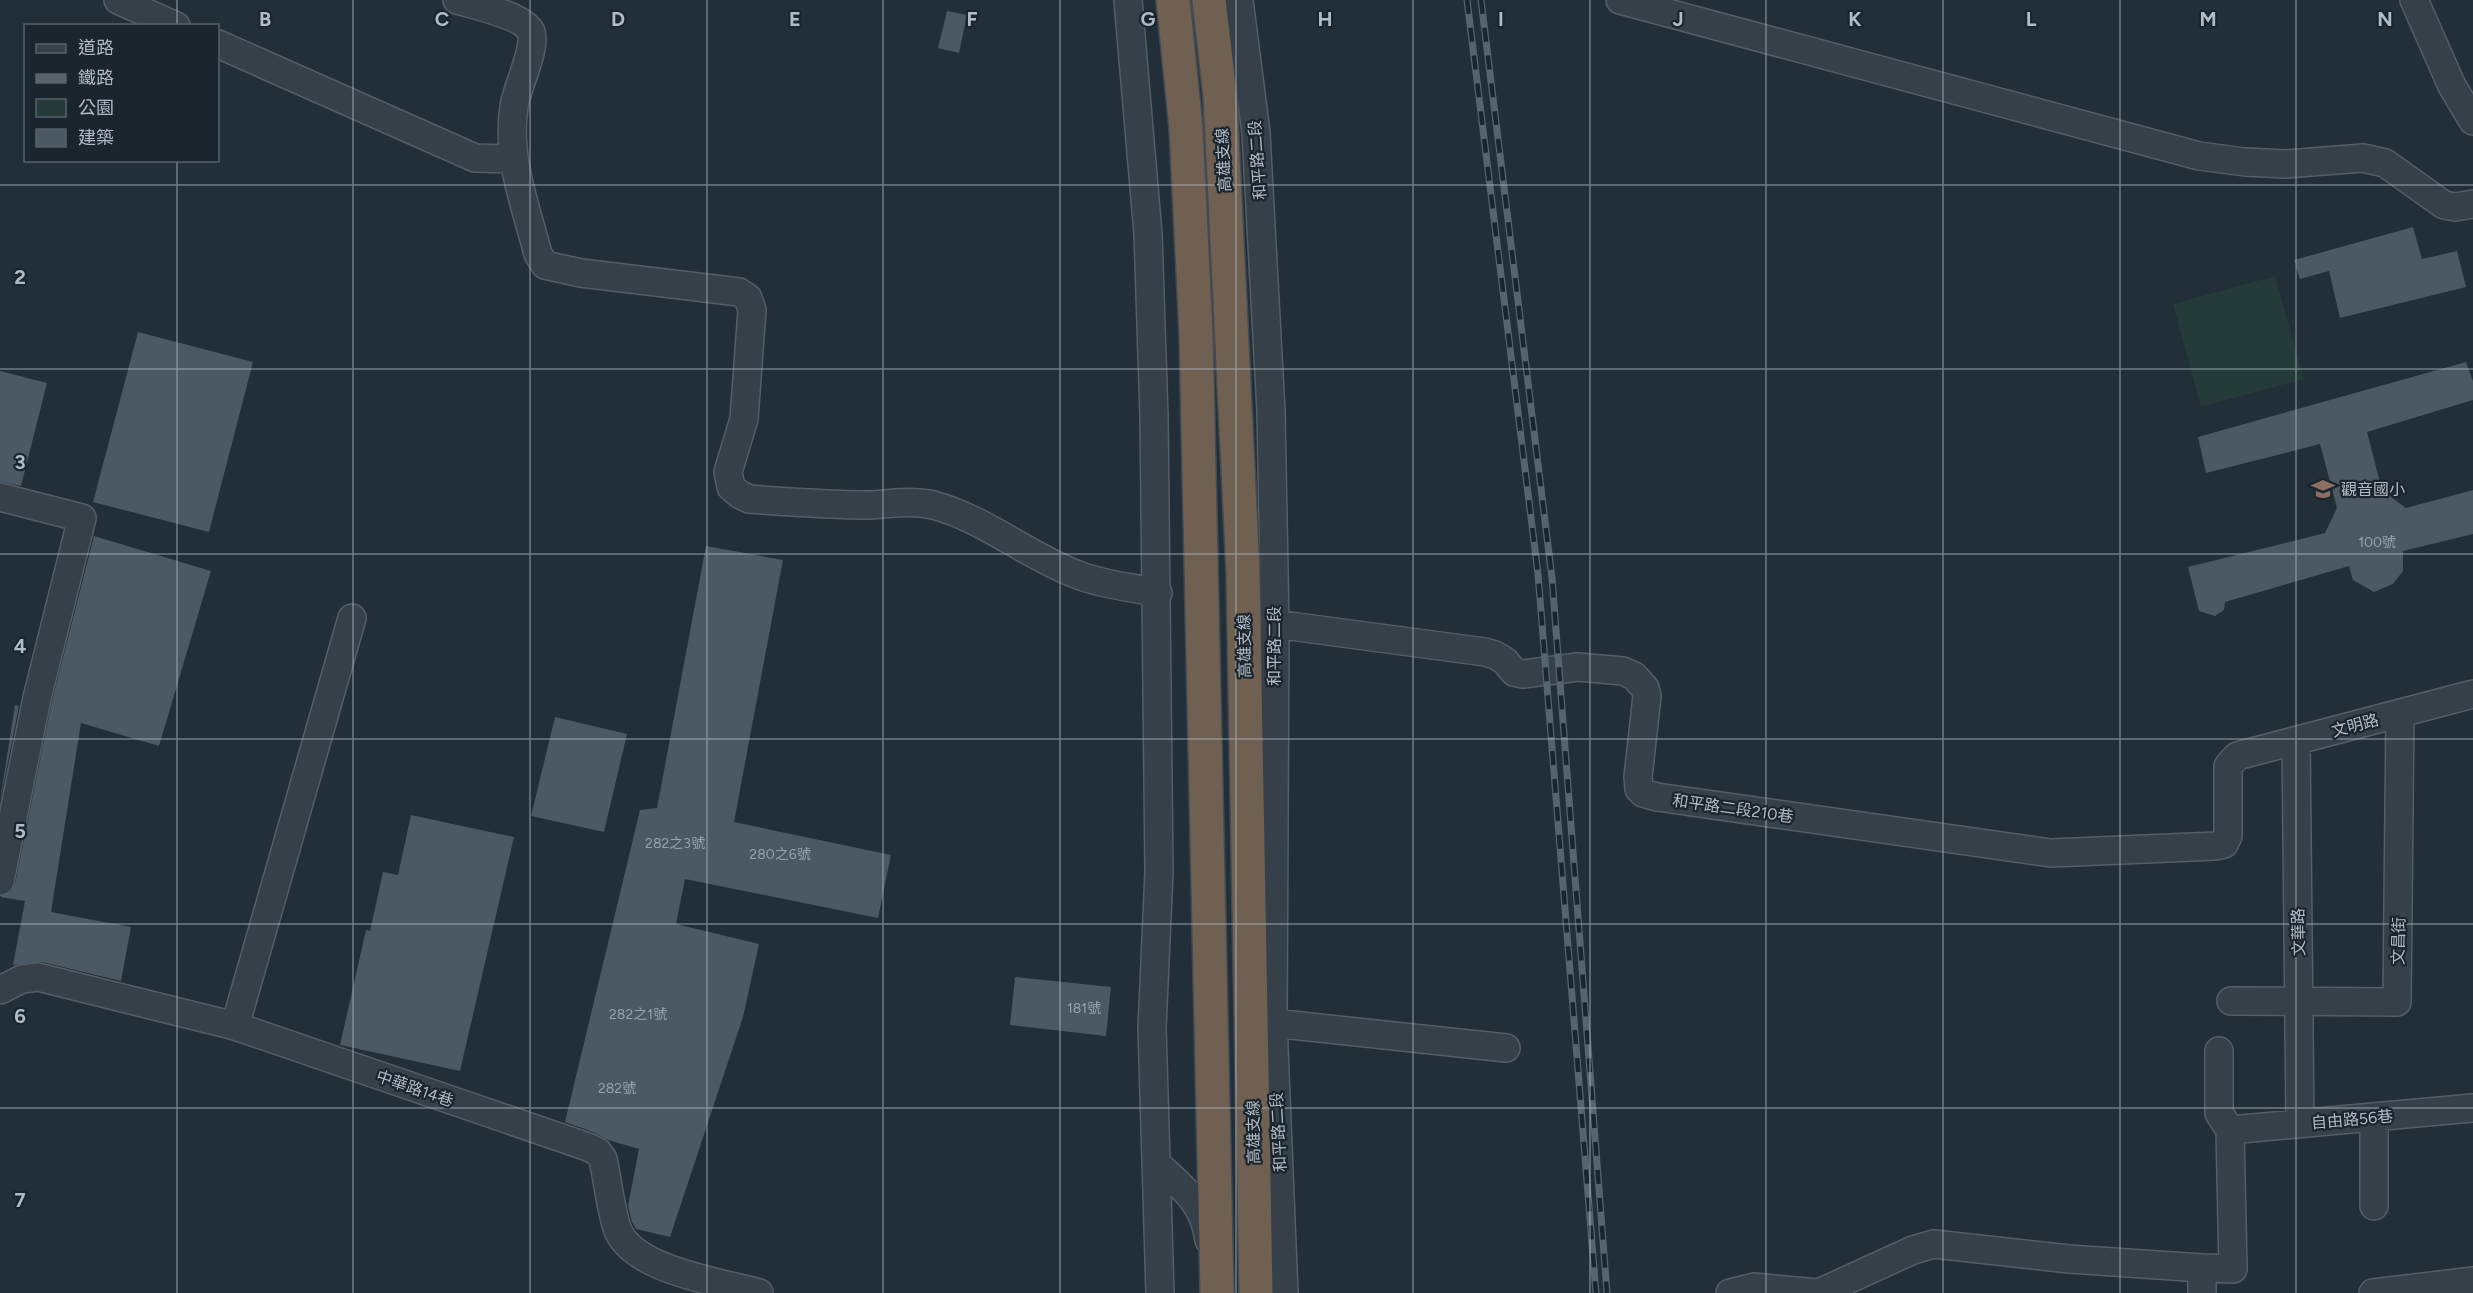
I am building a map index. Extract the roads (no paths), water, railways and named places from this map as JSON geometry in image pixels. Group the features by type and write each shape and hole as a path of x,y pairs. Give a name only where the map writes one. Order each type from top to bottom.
{"highway":[{"path":"1173,0 1186,128 1196,333 1217,1293"},
{"name":"高雄支線","path":"1209,0 1220,96 1243,572 1256,1293"}],"street":[{"path":"118,0 172,24"},
{"path":"457,0 516,19 527,26 532,33 531,45 513,107 513,159 538,254 545,265 581,273 739,292 748,298 752,310 744,418 728,472 731,487 739,494 749,499 823,504 911,502 932,505 953,512 1005,537 1071,572 1158,593"},
{"path":"1128,0 1148,234 1158,593 1159,872 1152,1028 1158,1165 1160,1293"},
{"name":"和平路二段","path":"1239,0 1256,133 1271,411 1275,624 1273,1023 1284,1293"},
{"path":"1620,0 2199,156 2286,164 2374,159 2385,163 2444,205 2455,207 2473,204"},
{"path":"2414,0 2452,86 2473,122"},
{"path":"219,44 475,158 513,159"},
{"path":"0,497 82,518 37,699 0,881"},
{"path":"235,1026 352,618"},
{"name":"和平路二段210巷","path":"1275,624 1485,652 1505,661 1514,672 1523,674 1578,667 1623,671 1641,682 1647,696 1638,789 1650,795 2039,851 2071,853 2224,844 2228,836 2228,766 2237,756"},
{"name":"文明路","path":"2237,756 2473,694"},
{"name":"文昌街","path":"2231,1001 2397,1002 2400,713"},
{"name":"文華路","path":"2296,741 2300,1123"},
{"name":"中華路14巷","path":"0,990 22,979 38,977 235,1026 598,1152 603,1159 618,1229 632,1250 654,1264 759,1293"},
{"path":"1273,1023 1506,1048"},
{"path":"1730,1293 1754,1287 1818,1293 1913,1250 1934,1244 2069,1259 2202,1280 2233,1269 2230,1130 2219,1113 2219,1051"},
{"name":"自由路56巷","path":"2230,1130 2473,1108"},
{"path":"2374,1117 2374,1206"},
{"path":"1158,1165 1192,1196 1207,1222 1217,1293"},
{"path":"2373,1293 2473,1281"}],"railway":[{"path":"1467,0 1538,574 1596,1293"},
{"path":"1481,0 1552,578 1607,1293"}],"place":[{"name":"觀音國小","path":"2323,489"}]}
